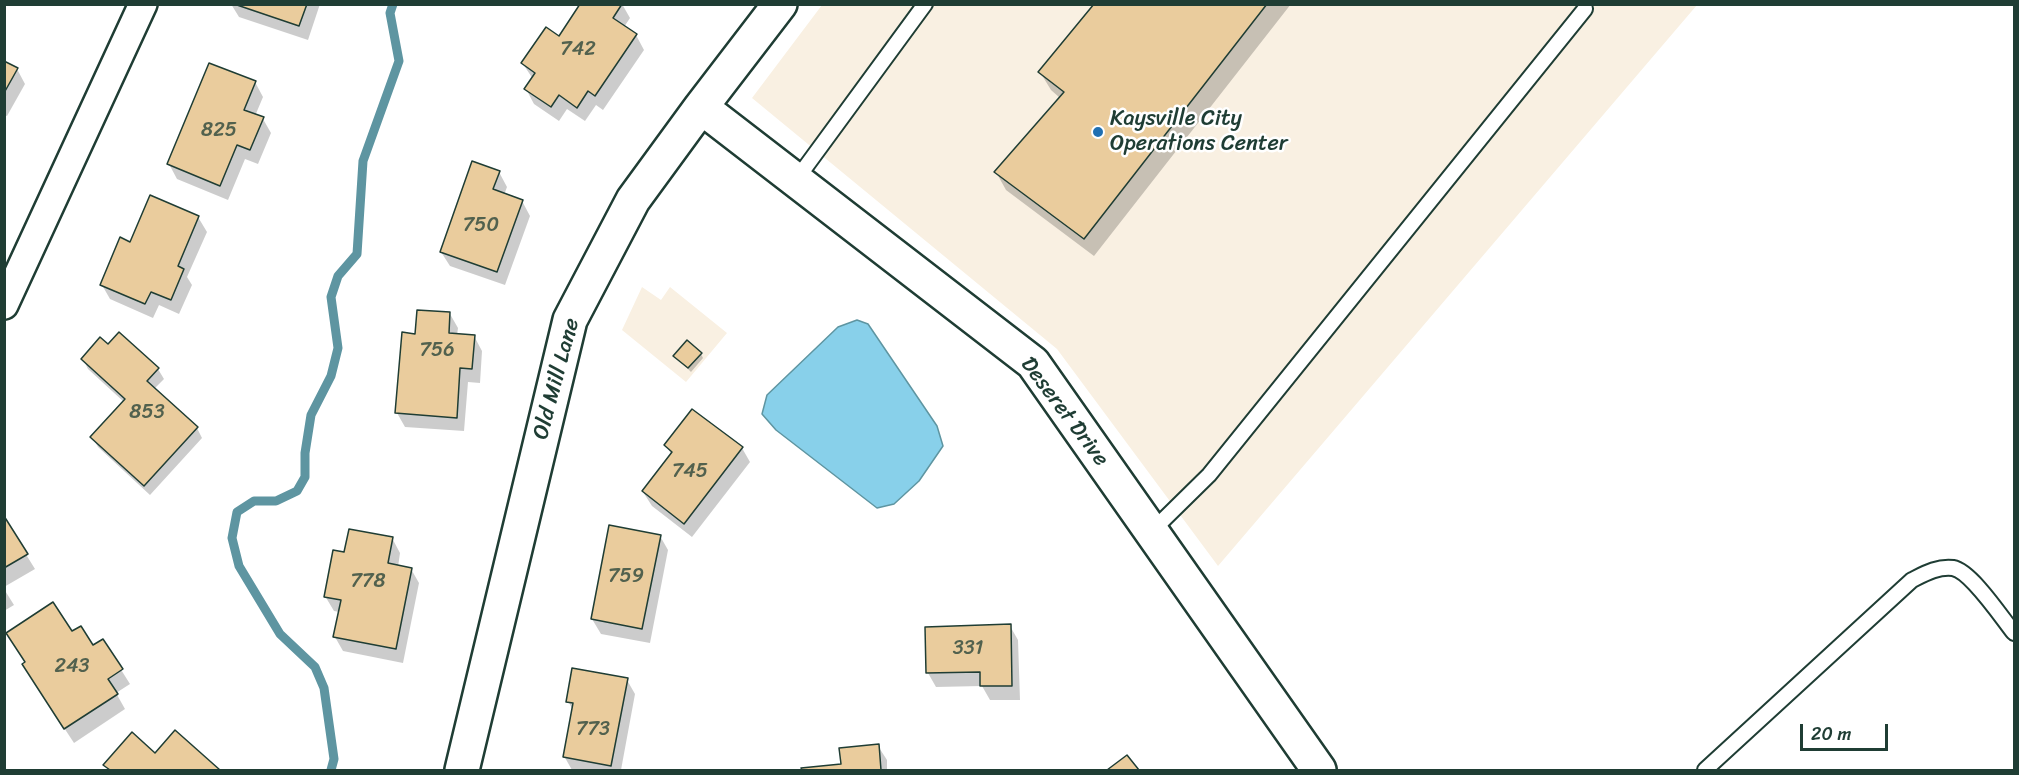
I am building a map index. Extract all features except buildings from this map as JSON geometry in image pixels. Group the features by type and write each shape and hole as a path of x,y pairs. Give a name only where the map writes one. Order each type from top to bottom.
{"street":[{"path":"4,305 142,4"},
{"name":"Old Mill Lane","path":"462,771 570,320 633,200 780,4"},
{"name":"Deseret Drive","path":"701,107 1033,363 1319,771"}],"lane":[{"path":"796,180 925,4"},
{"path":"1151,532 1209,475 1585,9"},
{"path":"1705,771 1912,580 1932,570 1953,568 1967,575 2014,633"}],"shaded area":[{"path":"822,5 1697,5 1218,566 1057,349 752,98"},
{"path":"642,287 661,300 670,287 727,333 686,382 622,330"}],"water":[{"path":"857,320 868,324 937,426 943,446 919,481 894,504 877,508 776,430 762,414 767,395 838,327"}],"waterway":[{"path":"331,770 334,759 324,688 315,667 280,634 239,566 232,538 237,512 254,501 276,501 297,491 305,477 305,453 311,415 331,376 338,348 331,297 338,276 357,254 363,161 399,61 390,13 393,4"}],"place":[{"name":"Kaysville City Operations Center","path":"1098,132"}]}
